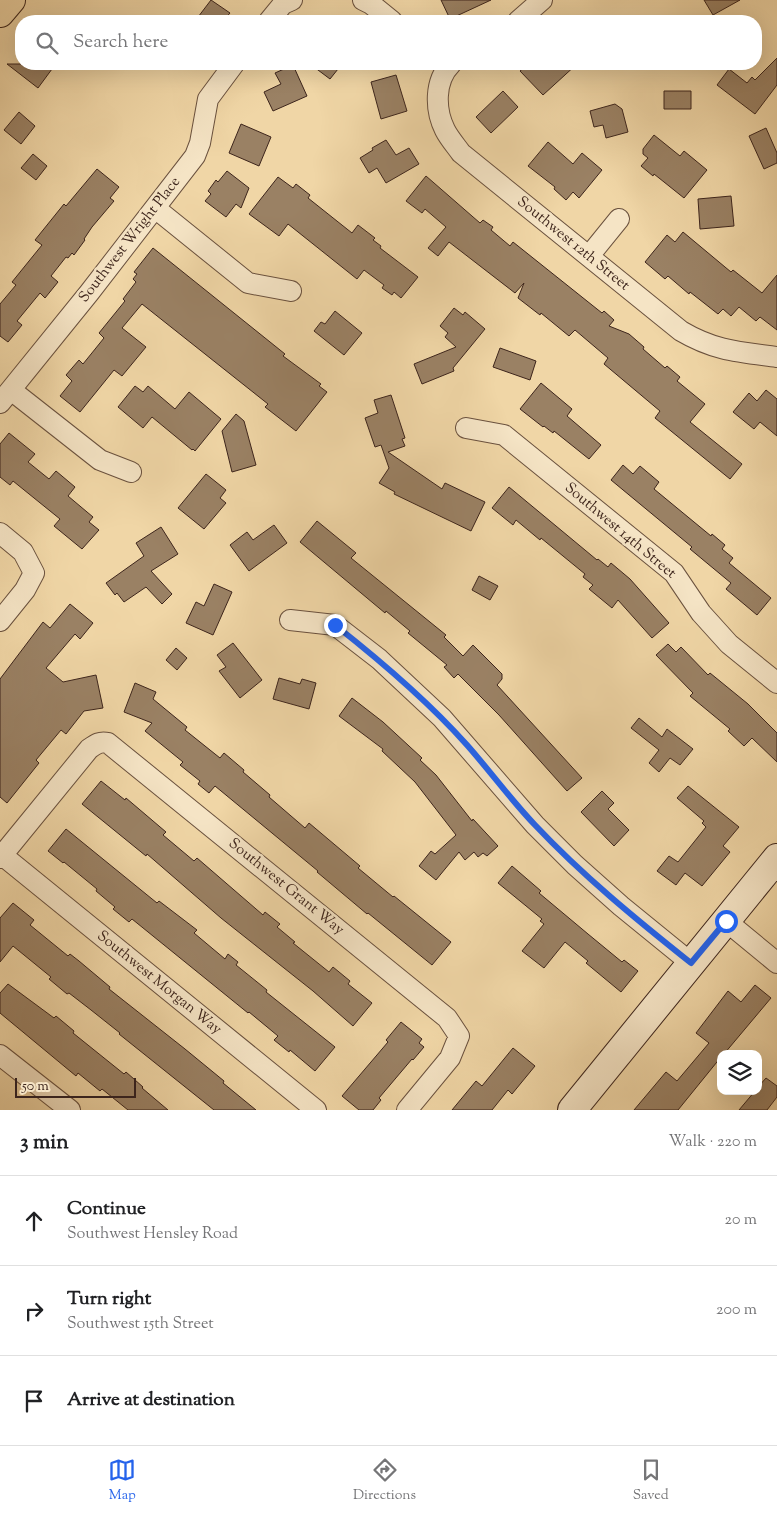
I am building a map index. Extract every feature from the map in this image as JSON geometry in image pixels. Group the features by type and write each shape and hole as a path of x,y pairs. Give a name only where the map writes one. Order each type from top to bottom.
{"main road":[{"path":"0,14 11,0"}],"street":[{"path":"273,15 283,4 292,0"},
{"path":"363,0 372,4 385,15"},
{"path":"525,15 542,0"},
{"name":"Southwest Wright Place","path":"6,396 195,156 200,143 208,99 230,70"},
{"name":"Southwest 12th Street","path":"446,70 438,88 439,111 445,131 461,153 681,332 700,342 728,351 777,357"},
{"path":"155,208 248,283 291,291"},
{"path":"589,256 619,219"},
{"path":"6,396 100,460 131,472"},
{"name":"Southwest 14th Street","path":"466,428 504,435 674,573 701,613 730,644 777,683"},
{"path":"0,533 23,552 34,574 25,590 0,621"},
{"path":"290,620 335,625 378,659 442,718 535,825 575,866 691,963"},
{"name":"Southwest Grant Way","path":"1,857 90,749 97,744 108,743 447,1018 459,1036 450,1058 407,1110"},
{"name":"Southwest Morgan Way","path":"1,857 316,1110"},
{"path":"572,1110 777,858"},
{"path":"726,921 777,963"},
{"path":"0,1055 70,1110"}],"building":[{"path":"211,0 230,13 228,15 200,15"},
{"path":"441,0 491,0 459,15 448,15"},
{"path":"704,0 740,0 713,15"},
{"path":"777,58 777,85 755,114 717,85 728,70 747,83 752,77 755,80"},
{"path":"7,64 15,64 15,70 51,70 38,88"},
{"path":"282,70 295,70 307,96 273,111 264,92 281,84 275,73"},
{"path":"318,70 337,70 330,79"},
{"path":"521,70 570,70 543,95 520,71"},
{"path":"396,75 407,111 381,119 371,82"},
{"path":"503,91 518,107 491,133 476,117"},
{"path":"664,91 691,91 691,109 664,109"},
{"path":"615,104 622,109 628,132 606,138 603,125 594,127 590,111"},
{"path":"19,112 35,126 21,144 4,130"},
{"path":"241,124 271,137 259,166 229,153"},
{"path":"766,128 777,153 777,163 764,169 749,136"},
{"path":"654,135 680,156 684,151 707,170 684,198 641,166 648,158 643,154 643,149"},
{"path":"386,140 396,155 409,148 419,164 386,183 377,168 369,173 360,158"},
{"path":"548,142 573,164 582,153 602,170 579,198 573,192 566,200 554,189 555,187 528,166"},
{"path":"33,154 47,166 36,180 21,168"},
{"path":"97,169 119,187 110,198 114,201 92,227 74,255 72,253 68,258 66,257 51,276 58,282 45,298 40,293 17,321 22,325 8,342 0,336 0,304 16,285 12,282 42,245 35,240 64,204 66,206"},
{"path":"227,171 249,188 241,208 236,204 226,217 205,201 211,194 208,191 216,180 218,182"},
{"path":"426,176 480,223 483,220 493,227 491,230 510,246 513,242 602,313 604,311 614,320 609,326 629,334 665,368 667,366 680,377 677,381 705,404 690,422 742,464 730,479 655,418 660,411 604,364 608,358 575,330 569,336 541,313 540,315 518,298 524,283 515,293 449,242 438,256 428,248 446,227 425,209 422,213 406,201"},
{"path":"278,177 293,188 296,184 310,195 308,198 352,233 358,225 375,238 373,240 381,246 380,248 418,277 401,298 394,292 392,295 382,288 384,285 364,270 357,279 288,224 279,236 249,214"},
{"path":"731,196 734,226 700,229 698,199"},
{"path":"683,232 731,272 733,270 762,293 777,275 777,330 760,317 756,321 739,307 731,316 723,309 718,314 690,292 689,294 668,276 665,279 645,262 667,235 675,242"},
{"path":"153,248 285,354 283,356 321,384 319,386 327,392 296,431 265,407 268,404 142,304 122,328 146,347 122,376 114,370 80,412 60,396 72,381 66,375 79,360 83,364 104,338 99,333 125,301 123,299 136,282 133,279 137,274 134,272"},
{"path":"454,308 463,315 465,312 485,329 453,368 454,371 422,384 414,364 456,347 445,337 448,333 440,326"},
{"path":"335,311 362,333 344,355 314,331 321,322 325,324"},
{"path":"500,348 536,361 530,380 493,367"},
{"path":"541,383 572,409 567,416 601,445 589,459 554,431 553,433 543,427 520,409"},
{"path":"135,386 143,392 148,386 175,409 189,392 221,419 195,451 192,450 152,417 143,428 118,407"},
{"path":"766,390 777,399 777,436 760,422 754,429 733,412 749,393 757,401"},
{"path":"391,395 405,438 402,439 405,446 388,452 442,489 445,483 485,502 471,531 394,494 395,492 379,483 389,468 381,445 375,447 365,418 378,413 374,400"},
{"path":"236,414 244,421 256,465 232,472 222,431"},
{"path":"9,433 35,454 28,462 49,479 56,471 75,487 68,496 93,517 89,522 99,530 82,549 54,526 60,519 13,481 10,485 0,477 0,444"},
{"path":"623,465 633,474 640,466 659,482 654,489 711,536 712,534 725,545 722,549 733,558 729,563 771,598 757,615 726,589 731,583 690,549 692,547 611,480"},
{"path":"206,474 226,490 220,498 226,503 204,529 178,508"},
{"path":"509,487 597,560 608,567 611,563 630,579 669,623 652,638 618,600 612,608 589,589 593,585 583,577 585,574 516,520 513,525 492,508"},
{"path":"317,521 356,553 351,558 446,635 444,637 463,656 473,645 502,674 502,679 497,685 582,778 567,791 499,715 458,674 454,678 444,667 447,665 408,633 410,631 386,611 385,613 300,542"},
{"path":"274,525 287,543 249,571 230,545 247,532 253,540"},
{"path":"161,527 178,554 151,571 172,594 162,604 146,587 124,602 117,593 115,595 106,583 144,556 136,543"},
{"path":"479,576 498,586 490,600 472,590"},
{"path":"214,584 232,592 213,635 186,623 196,602 204,606"},
{"path":"70,604 93,623 80,639 75,634 46,668 63,682 96,675 103,708 84,711 66,734 61,730 36,760 39,763 7,803 0,797 0,679 43,622 50,628"},
{"path":"233,643 262,680 240,698 219,671 226,667 217,655"},
{"path":"668,644 676,652 681,647 708,675 710,673 748,704 777,733 777,762 752,738 744,746 728,731 730,729 690,696 693,693 656,655"},
{"path":"176,648 187,658 177,670 166,660"},
{"path":"279,678 300,684 302,679 316,683 309,709 273,699"},
{"path":"135,683 156,692 153,699 187,727 185,730 220,758 224,753 270,795 269,797 305,828 309,823 360,866 358,868 451,942 432,965 367,914 215,786 209,793 198,784 200,781 180,765 183,762 145,731 152,723 124,712"},
{"path":"352,698 383,722 422,758 420,760 436,775 472,821 473,819 498,846 487,856 483,853 478,857 474,852 465,860 459,852 436,880 419,866 431,851 435,854 456,835 415,782 382,751 383,749 339,716"},
{"path":"639,718 662,737 667,729 693,749 680,765 670,758 659,772 649,763 659,750 631,728"},
{"path":"101,781 125,800 126,798 166,832 163,835 194,861 197,858 263,915 265,912 280,924 277,927 295,942 293,943 329,972 333,967 350,981 348,984 372,1003 353,1026 313,991 221,918 147,854 146,856 82,804"},
{"path":"688,786 739,827 723,846 730,852 702,886 685,873 676,885 657,871 669,856 678,862 706,827 702,823 704,821 677,798"},
{"path":"602,791 614,803 608,809 629,830 614,846 581,812"},
{"path":"66,829 157,903 159,901 197,930 194,933 225,959 228,954 238,962 236,965 267,990 266,992 335,1047 315,1071 290,1050 289,1052 274,1040 278,1036 249,1012 132,919 129,922 113,909 115,907 96,891 97,889 48,851"},
{"path":"512,866 541,891 539,893 588,934 622,962 624,960 638,971 621,992 586,963 588,961 565,942 544,968 522,951 544,924 540,921 542,919 498,883"},
{"path":"13,903 34,920 30,925 68,956 70,954 79,961 110,987 109,989 224,1081 223,1083 256,1110 214,1110 91,1010 69,993 67,994 49,979 51,977 13,946 0,962 0,918"},
{"path":"8,984 54,1018 56,1016 74,1031 73,1033 124,1074 126,1072 168,1110 128,1110 78,1073 76,1076 0,1013 0,993"},
{"path":"755,985 771,998 727,1050 717,1050 717,1062 678,1110 634,1110 666,1072 677,1081 709,1043 696,1033 728,991 741,1002"},
{"path":"401,1022 422,1039 419,1043 424,1047 379,1098 381,1100 373,1110 359,1110 342,1096 388,1042 386,1040"},
{"path":"513,1048 535,1066 512,1094 508,1090 492,1110 452,1110 476,1081 482,1086"},
{"path":"766,1078 777,1086 777,1097 767,1110 739,1110 752,1095 762,1095 762,1082"}],"route":[{"path":"335,625 378,659 442,718 535,825 575,866 691,963 726,921"}]}
